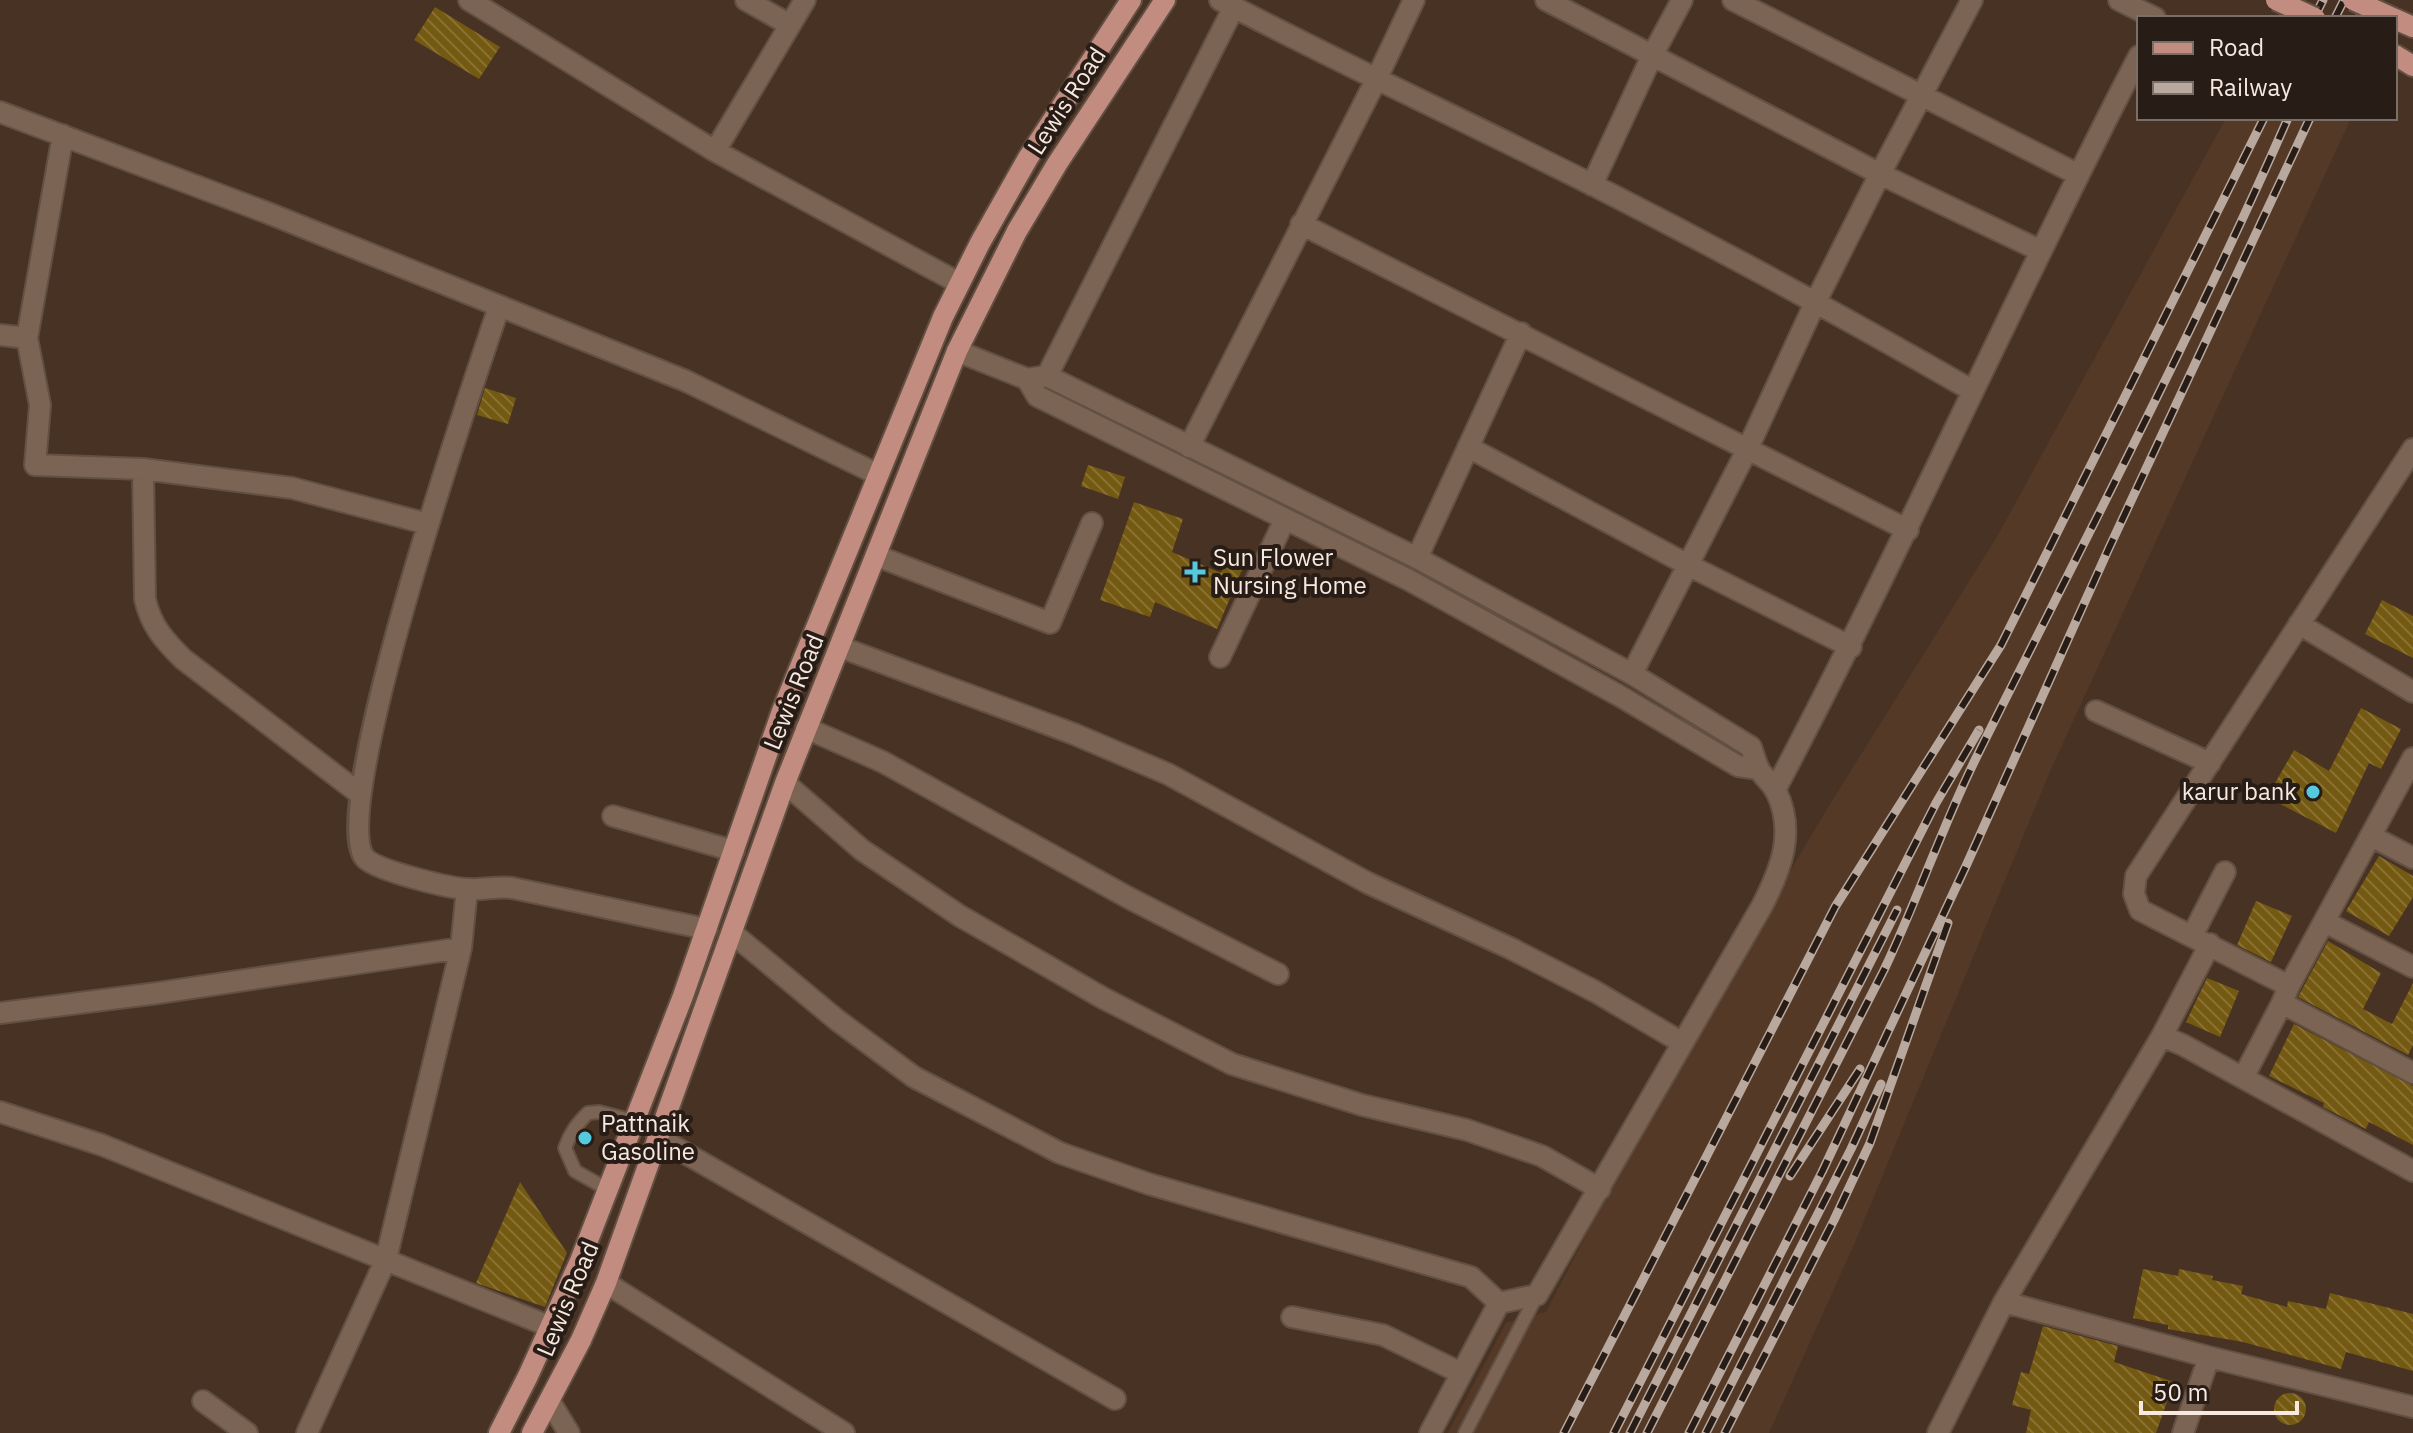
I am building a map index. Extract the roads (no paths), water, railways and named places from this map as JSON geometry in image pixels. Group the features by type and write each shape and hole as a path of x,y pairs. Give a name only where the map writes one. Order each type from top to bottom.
{"main road":[{"name":"Lewis Road","path":"499,1433 551,1327 607,1189 683,996 782,711 877,474 959,283 1028,158 1131,0"},
{"name":"Lewis Road","path":"532,1433 550,1402 606,1283 785,783 957,351 1017,231 1057,164 1165,0"},
{"path":"2276,0 2311,16"},
{"path":"2353,0 2389,16"},
{"path":"683,996 706,1003"}],"street":[{"path":"469,0 715,151 959,283"},
{"path":"746,0 790,25"},
{"path":"715,151 805,0"},
{"path":"1189,447 1414,0"},
{"path":"1546,0 1880,174 2039,250"},
{"path":"1592,185 1652,56 1682,0"},
{"path":"1733,0 2077,174"},
{"path":"1632,674 1690,566 1880,174 1972,0"},
{"path":"2119,0 2151,16"},
{"path":"1759,769 1738,766 1620,696 1409,580 1037,396 1037,377 1227,4 1592,185 1816,301 1973,391"},
{"path":"2397,58 2413,73"},
{"path":"1775,790 1851,647 2039,250 2137,60"},
{"path":"0,112 282,219 686,381 877,474"},
{"path":"63,135 27,338 40,405 35,465 143,469 292,488 428,524"},
{"path":"1301,224 1908,530"},
{"path":"499,307 428,524 382,689 360,794 358,846 364,859 383,869 467,889 508,887 707,929"},
{"path":"1417,558 1521,333"},
{"path":"0,335 27,338"},
{"path":"957,351 1037,377 1417,558 1632,674 1751,747 1759,769 1775,790 1786,829 1785,852 1779,873 1537,1295 1499,1303 1430,1433"},
{"path":"1468,447 1690,566 1851,647"},
{"path":"2413,449 2136,876 2134,894 2140,910 2201,940 2413,1073"},
{"path":"143,469 145,599 150,618 161,637 183,659 360,794"},
{"path":"1220,657 1285,519"},
{"path":"877,556 1050,623 1092,523"},
{"path":"2299,624 2413,692"},
{"path":"840,647 1074,734 1168,774 1368,883 1568,978 1681,1042"},
{"path":"2096,711 2210,763"},
{"path":"806,728 883,762 1129,898 1278,974"},
{"path":"2243,1078 2411,767"},
{"path":"785,783 862,850 960,916 1103,998 1232,1064 1362,1105 1467,1130 1542,1156 1600,1189"},
{"path":"613,816 734,851"},
{"path":"2371,836 2413,858"},
{"path":"1938,1433 2004,1302 2162,1036 2225,872"},
{"path":"307,1433 386,1259 461,948 467,889"},
{"path":"2325,922 2413,967"},
{"path":"732,933 837,1020 914,1077 1060,1153 1149,1184 1471,1277 1499,1303"},
{"path":"0,1013 461,948"},
{"path":"2162,1036 2413,1171"},
{"path":"2,1118 102,1145 551,1327"},
{"path":"657,1137 1115,1399"},
{"path":"606,1283 844,1433"},
{"path":"2004,1302 2413,1407"},
{"path":"1292,1317 1383,1335 1461,1373"},
{"path":"2183,1433 2209,1357"},
{"path":"203,1401 247,1433"},
{"path":"550,1402 569,1433"}],"lane":[{"path":"607,1189 575,1171 565,1148 569,1137 588,1113 599,1112 634,1121"},
{"path":"1465,1433 1537,1295"}],"railway":[{"path":"2315,16 2323,0"},
{"path":"2336,16 2344,0"},
{"path":"2360,16 2368,0"},
{"path":"1564,1433 1835,907 2001,645 2263,120"},
{"path":"1647,1433 1884,970 1965,780 2176,359 2287,120"},
{"path":"1689,1433 1822,1172 2309,120"},
{"path":"1614,1433 1936,803 1979,730"},
{"path":"1630,1433 1897,910"},
{"path":"1725,1433 1870,1143 1948,923"},
{"path":"1790,1176 1860,1069"},
{"path":"1706,1433 1881,1084"}],"place":[{"name":"Sun Flower Nursing Home","path":"1195,572"},
{"name":"karur bank","path":"2313,792"},
{"name":"Pattnaik Gasoline","path":"585,1138"}]}
